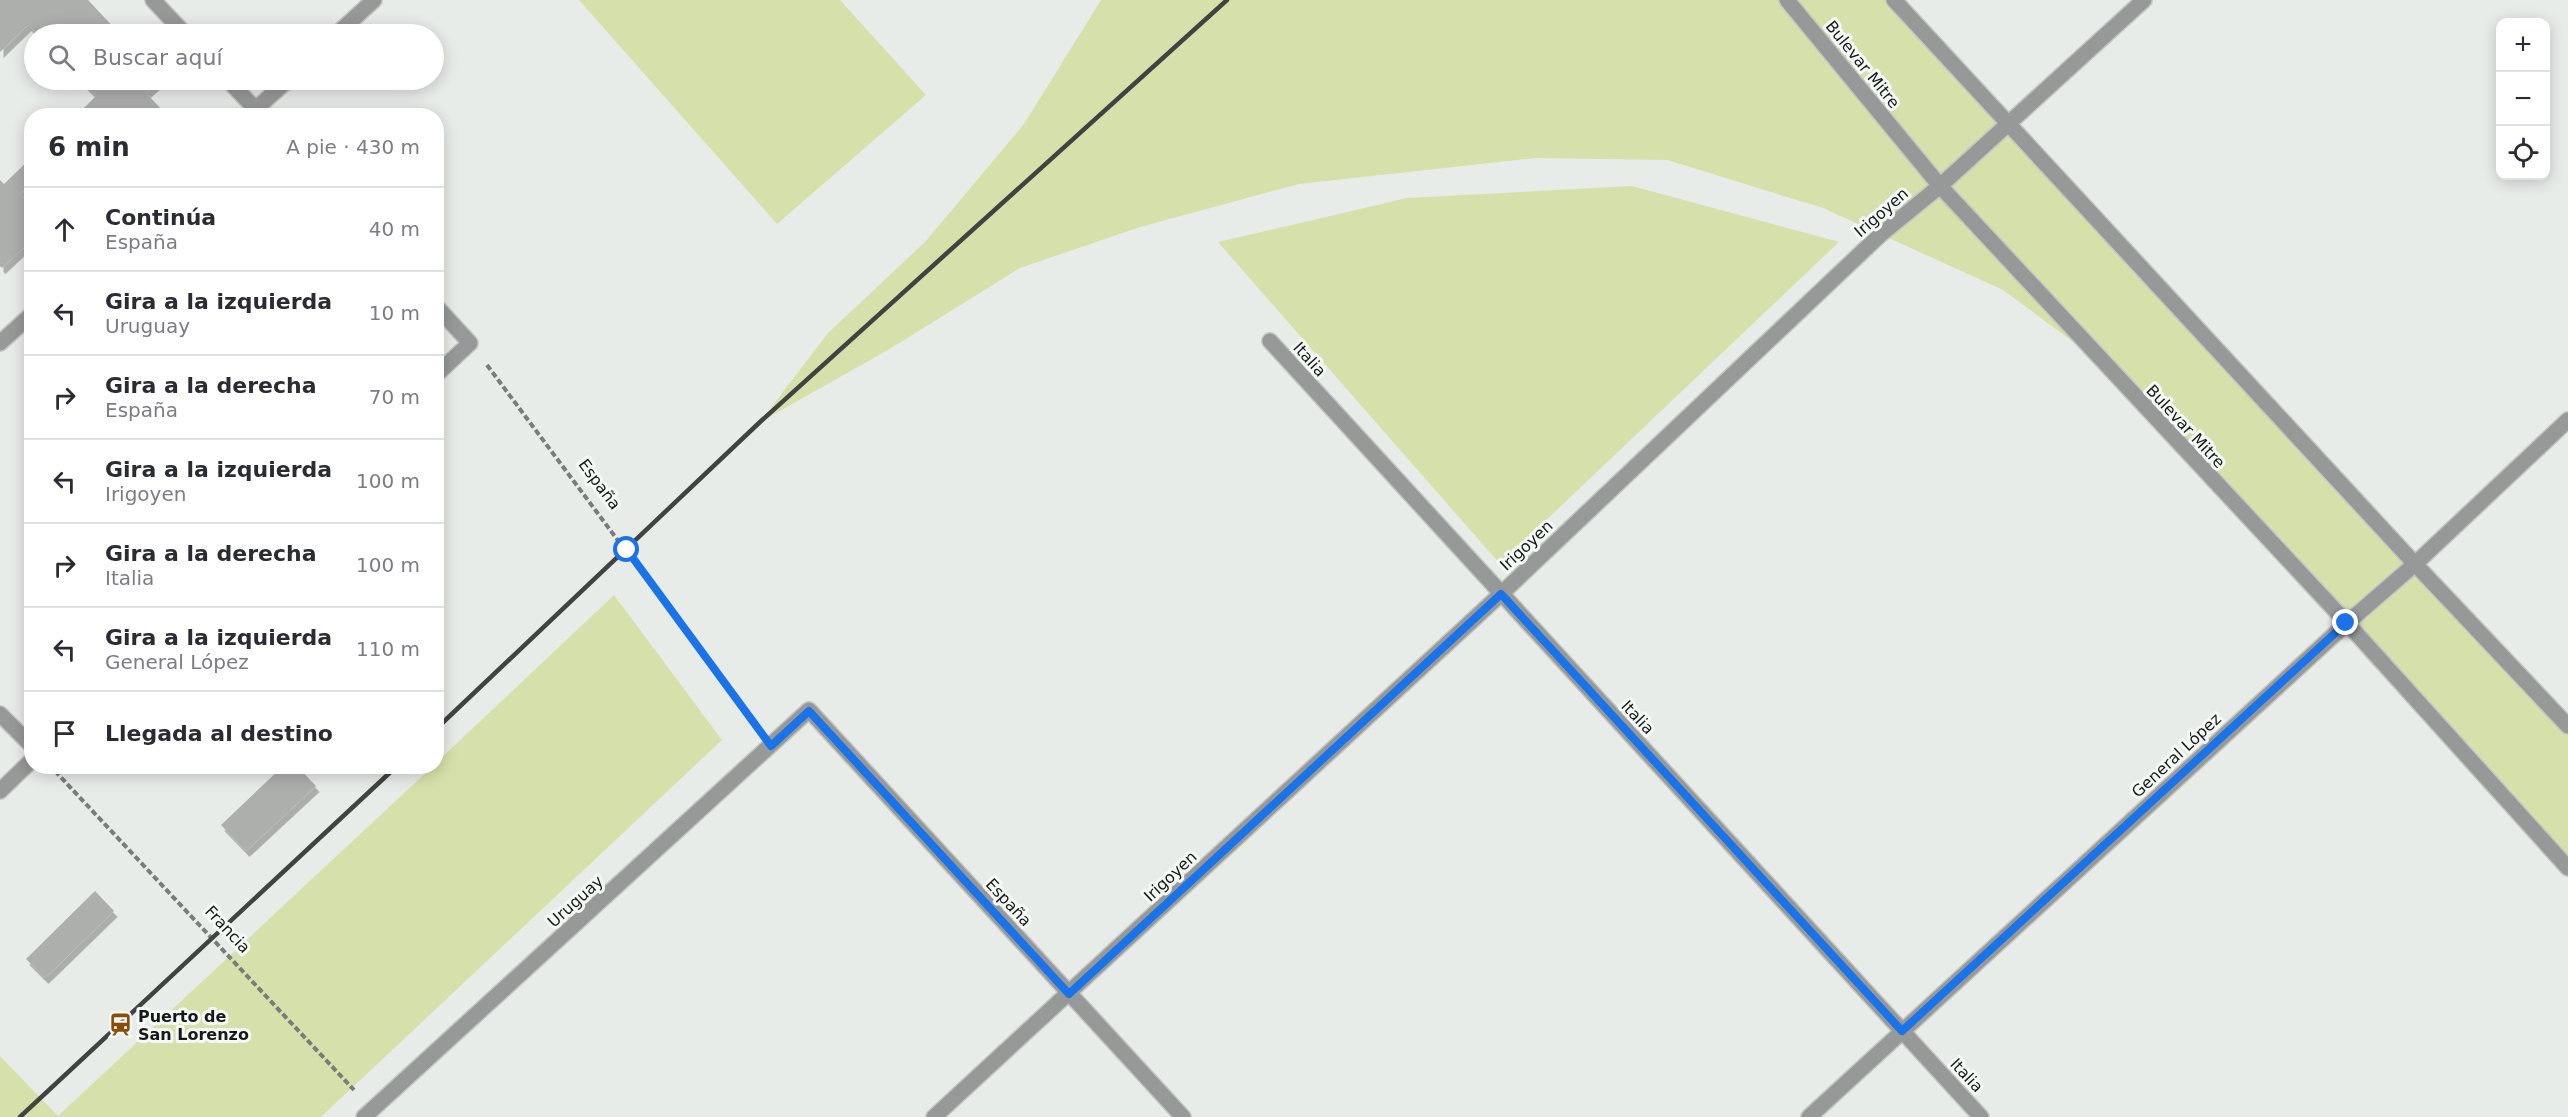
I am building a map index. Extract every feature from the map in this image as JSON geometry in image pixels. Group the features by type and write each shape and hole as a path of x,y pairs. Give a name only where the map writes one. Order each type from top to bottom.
{"street":[{"path":"153,0 176,24"},
{"path":"348,24 374,0"},
{"name":"Bulevar Mitre","path":"1787,0 1940,186 2346,623 2568,868"},
{"path":"1894,0 2415,564 2568,726"},
{"name":"Irigoyen","path":"934,1117 1501,594 1880,235 1940,186 2144,0"},
{"path":"236,90 251,108"},
{"path":"260,108 278,90"},
{"path":"444,315 470,343 444,367"},
{"path":"0,343 24,321"},
{"name":"Italia","path":"1270,341 1981,1117"},
{"name":"General López","path":"1809,1117 2346,623 2415,564 2568,420"},
{"name":"Uruguay","path":"372,1114 809,711"},
{"name":"España","path":"809,711 1183,1117"},
{"path":"0,714 24,738"},
{"path":"0,791 24,768"}],"path":[{"name":"España","path":"470,343 627,550 771,746"},
{"name":"Francia","path":"58,774 372,1114"}],"green space":[{"path":"579,0 840,0 926,95 777,224"},
{"path":"1101,0 1894,0 2568,726 2568,868 2102,363 2003,290 1823,208 1667,160 1536,158 1299,184 1140,227 1020,268 888,350 760,422 828,333 925,242 1024,124"},
{"path":"1632,186 1839,242 1500,564 1218,242 1407,198"},
{"path":"614,595 722,740 321,1117 0,1117 0,1056 58,1116 424,774 444,774 444,755"}],"building":[{"path":"0,0 88,0 111,24 24,24 24,29 0,52"},
{"path":"90,90 149,90 146,93 160,108 84,108 96,96"},
{"path":"24,165 24,190 20,194 24,198 24,247 2,268 0,266 0,180 4,184"},
{"path":"275,774 305,774 316,786 246,851 221,825"},
{"path":"95,891 114,911 45,978 26,959"}],"railway":[{"path":"444,721 760,422 1227,0"},
{"path":"20,1117 388,774"}],"place":[{"name":"Puerto de San Lorenzo","path":"120,1025"}],"route":[{"path":"627,550 771,746 809,711 1069,994 1501,594 1902,1031 2346,623"}]}
